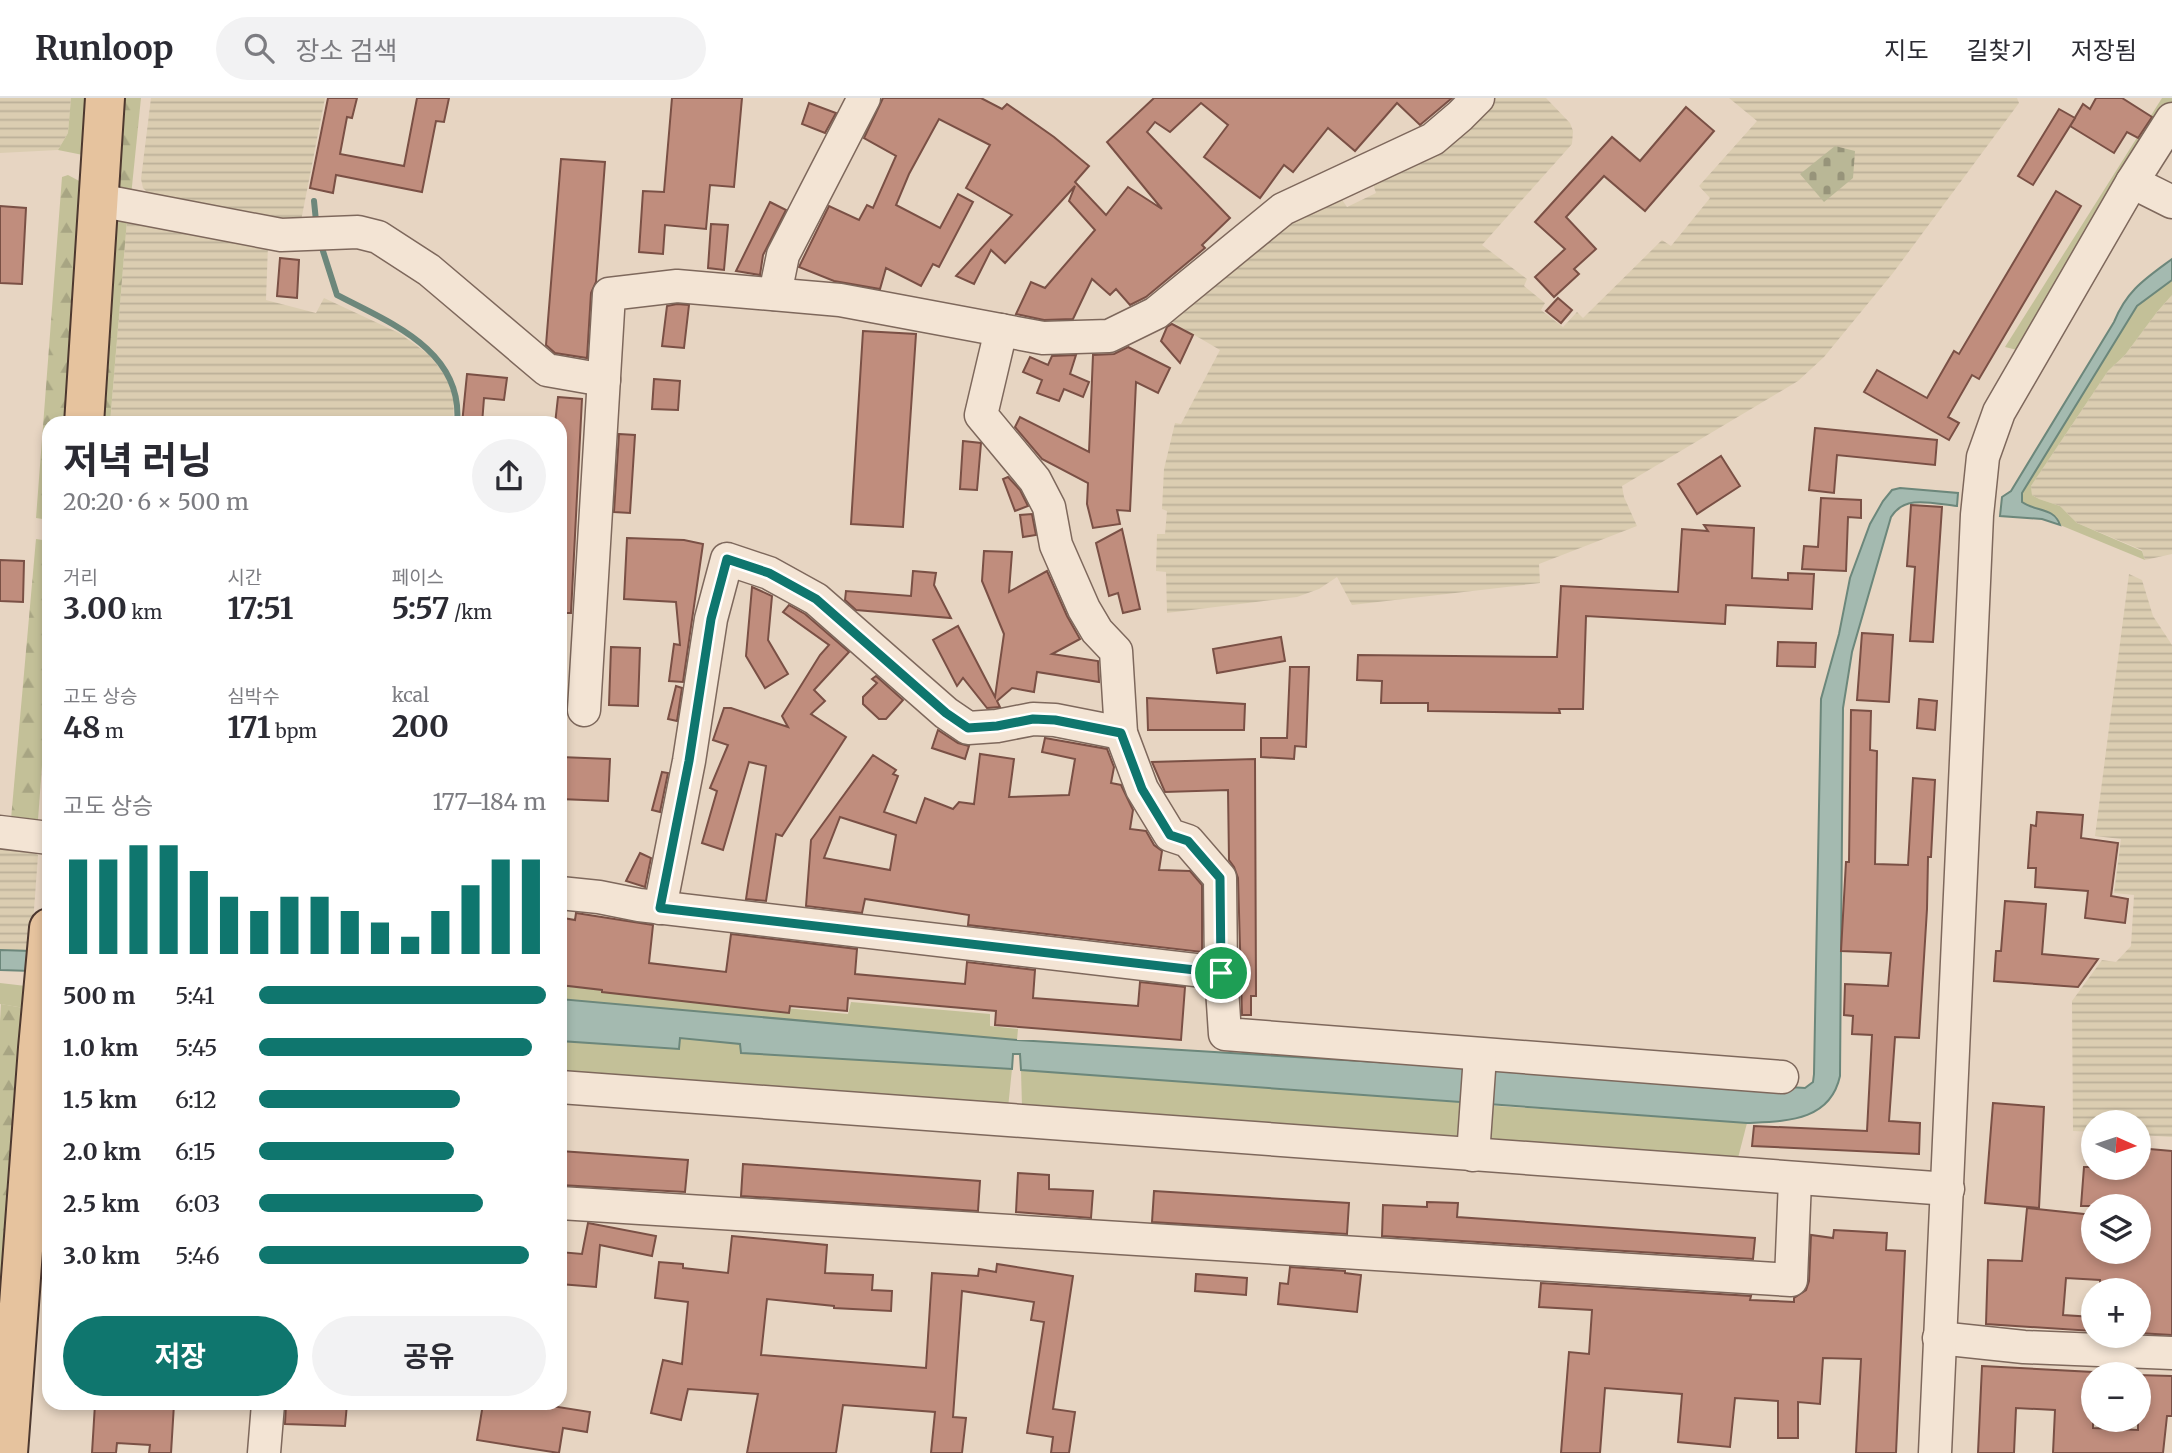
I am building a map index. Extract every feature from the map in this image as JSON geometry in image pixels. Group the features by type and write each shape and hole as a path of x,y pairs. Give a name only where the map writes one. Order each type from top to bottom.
{"main road":[{"path":"84,416 105,98"},
{"path":"8,1453 42,1060"}],"street":[{"path":"775,294 783,255 864,98"},
{"path":"584,710 609,294 677,286 775,294 840,300 1043,338 1109,336 1156,313 1283,209 1433,139 1478,98"},
{"path":"1935,1453 1978,503 1983,457 1999,411 2132,182 2172,119"},
{"path":"2132,182 2172,202"},
{"path":"98,200 281,235 358,232 378,237 429,270 547,370 604,380"},
{"path":"1001,330 981,415 1035,480 1049,507 1056,545 1084,609 1097,631 1116,651 1121,733 1142,789 1170,835 1188,841 1220,878 1225,1034 1478,1082 1782,1077"},
{"path":"660,908 689,761 711,619 727,559 769,573 816,599 946,713 968,728 1033,719 1055,720 1121,733"},
{"path":"0,832 42,837"},
{"path":"567,894 660,908 1221,973"},
{"path":"1474,1155 1478,1082"},
{"path":"567,1088 1795,1180 1948,1189"},
{"path":"567,1203 1791,1280 1795,1180"},
{"path":"1939,1338 2024,1347 2172,1353"},
{"path":"264,1453 268,1410"}],"shaded area":[{"path":"0,98 71,98 68,133 58,150 0,153"},
{"path":"151,98 325,98 300,226 152,197 143,188 141,179"},
{"path":"1493,98 1546,98 1570,123 1573,131 1572,144 1482,245 1527,279 1524,286 1545,303 1541,310 1563,327 1577,312 1583,318 1662,240 1671,246 1710,198 1699,186 1757,121 1729,98 2017,98 2019,103 1893,273 1824,357 1798,381 1622,486 1637,526 1539,564 1540,583 1352,605 1337,577 1319,589 1297,597 1167,613 1166,572 1156,571 1157,534 1165,534 1167,511 1162,509 1164,469 1175,423 1181,424 1220,350 1162,316 1260,237 1339,195 1347,207 1376,193 1371,178"},
{"path":"127,220 268,245 266,300 316,313 324,298 399,333 428,354 448,378 454,401 453,416 111,416"},
{"path":"2172,259 2172,280 2137,306 2022,493 2022,502 2054,515 2060,525 2042,519 2000,516 2002,497 2011,491 2125,301 2145,279"},
{"path":"2172,295 2172,554 2145,560 2142,550 2077,523 2060,506 2032,495 2031,486 2108,371 2125,355"},
{"path":"1900,488 1958,493 1957,506 1912,503 1904,505 1891,517 1852,652 1843,708 1840,1076 1835,1091 1827,1102 1804,1116 1747,1123 1021,1070 1020,1054 1013,1054 1012,1069 741,1053 740,1044 680,1038 679,1049 567,1041 567,1000 1017,1040 1805,1088 1813,1082 1814,1074 1821,699 1839,634 1850,578 1870,524 1892,490"},
{"path":"2129,574 2142,580 2153,616 2172,645 2172,1137 2151,1136 2151,1110 2081,1110 2081,1131 2073,1131 2072,1001 2102,960 2116,962 2131,946 2134,895 2114,893 2121,839 2095,836"},
{"path":"0,844 24,846 38,855 31,951 0,950"},
{"path":"0,950 31,951 31,971 0,970"}],"green space":[{"path":"71,98 92,98 88,156 58,150 68,133"},
{"path":"116,98 141,98 131,196 108,194"},
{"path":"2162,98 2172,98 2172,105 2021,351 2005,347"},
{"path":"1835,146 1855,151 1853,178 1824,202 1800,174"},
{"path":"68,175 83,183 66,416 44,416 62,177"},
{"path":"107,216 127,220 111,416 93,416"},
{"path":"2172,280 2172,295 2125,355 2108,371 2031,486 2032,495 2060,506 2077,523 2142,551 2145,560 2060,525 2057,517 2022,502 2022,493 2137,306"},
{"path":"42,439 42,519 36,518"},
{"path":"36,539 42,540 42,765 38,820 26,823 11,819"},
{"path":"0,983 26,986 24,1008 0,1004"},
{"path":"567,987 848,1014 851,1002 990,1014 990,1026 1018,1029 1017,1040 567,1000"},
{"path":"1,1004 24,1008 0,1344 0,1021"},
{"path":"680,1038 741,1044 741,1053 1012,1069 1008,1108 567,1075 567,1041 679,1049"},
{"path":"1021,1070 1469,1103 1460,1139 1022,1107"},
{"path":"1482,1105 1747,1123 1738,1158 1481,1141"}],"building":[{"path":"328,98 357,98 352,118 347,117 340,154 404,166 417,98 449,98 444,122 436,121 422,192 336,175 333,193 310,188"},
{"path":"672,98 742,98 734,187 710,185 706,229 665,225 663,254 639,252 643,191 664,192"},
{"path":"883,98 981,98 1002,109 1007,104 1089,166 1075,182 1106,215 1128,187 1162,209 1107,142 1154,98 1452,98 1420,125 1397,103 1355,151 1328,128 1293,172 1284,165 1260,198 1204,157 1228,125 1201,103 1170,132 1155,122 1147,132 1230,218 1202,245 1205,248 1146,297 1130,305 1116,289 1110,295 1092,279 1073,319 1044,320 1016,314 1031,282 1045,288 1095,230 1069,201 1075,186 1005,263 991,250 974,284 956,276 1012,215 966,188 990,145 939,119 909,174 896,205 940,228 958,194 973,202 939,267 933,264 921,286 886,268 880,289 834,281 799,267 829,206 859,220 867,205 873,208 896,156 864,138"},
{"path":"2096,98 2122,98 2152,117 2138,138 2127,132 2114,153 2070,126 2083,104 2090,109"},
{"path":"809,103 836,113 825,133 802,124"},
{"path":"1686,107 1714,131 1645,211 1604,176 1566,217 1596,249 1574,269 1579,274 1554,297 1535,277 1565,249 1535,222 1612,137 1640,161"},
{"path":"2059,109 2075,118 2033,185 2018,176"},
{"path":"561,159 605,162 587,358 555,353 546,345"},
{"path":"2056,191 2081,206 1979,379 1972,375 1948,417 1959,423 1949,440 1864,392 1877,370 1927,398 1954,351 1959,354"},
{"path":"770,202 786,210 763,255 760,275 736,271"},
{"path":"0,206 26,208 22,284 0,283"},
{"path":"711,224 728,225 724,270 708,268"},
{"path":"280,258 299,260 297,298 277,296"},
{"path":"1558,298 1572,310 1561,323 1546,311"},
{"path":"689,305 684,348 662,346 667,306"},
{"path":"1172,324 1193,335 1180,363 1161,341 1167,327"},
{"path":"863,331 916,334 903,527 851,524"},
{"path":"1128,347 1170,368 1158,393 1136,382 1130,511 1117,510 1120,524 1093,528 1087,504 1088,483 1042,459 1015,427 1020,417 1089,452 1093,355 1114,354"},
{"path":"1076,355 1070,374 1089,382 1083,397 1064,389 1059,401 1037,393 1042,380 1023,372 1030,357 1048,365 1052,356"},
{"path":"467,374 507,378 504,400 484,398 483,416 463,416"},
{"path":"654,379 680,381 678,410 652,409"},
{"path":"558,397 582,399 571,613 567,613 567,416 556,416"},
{"path":"1815,428 1937,440 1935,465 1837,455 1834,493 1809,490"},
{"path":"619,434 635,435 630,513 614,512"},
{"path":"963,441 981,443 977,490 960,489"},
{"path":"1721,456 1740,486 1697,514 1678,484"},
{"path":"1008,477 1020,490 1028,506 1015,511 1003,479"},
{"path":"1821,498 1861,500 1861,518 1848,517 1846,571 1802,569 1804,546 1818,547"},
{"path":"1911,505 1942,507 1933,642 1910,641 1915,567 1907,566"},
{"path":"1032,514 1036,535 1023,537 1020,515"},
{"path":"1704,525 1754,528 1752,578 1788,580 1788,573 1814,574 1812,609 1726,605 1725,624 1586,616 1583,709 1559,709 1560,713 1428,711 1428,703 1381,703 1382,681 1357,680 1358,655 1557,657 1561,586 1678,592 1682,529 1708,531"},
{"path":"1122,529 1140,609 1123,613 1118,593 1109,596 1096,543"},
{"path":"627,538 684,540 703,544 683,682 669,681 674,644 680,645 676,602 624,599"},
{"path":"984,551 1012,552 1009,592 1047,571 1080,639 1052,654 1098,661 1099,682 1037,672 1034,692 1012,688 997,701 1000,707 987,708 963,678 957,686 933,640 958,626 995,697 1004,634 982,581"},
{"path":"0,560 24,561 23,602 0,601"},
{"path":"913,571 936,573 934,585 951,618 856,610 845,600 846,591 911,596"},
{"path":"752,587 772,596 768,640 788,674 765,688 746,656"},
{"path":"789,605 805,614 849,652 814,690 825,701 811,714 846,737 782,836 776,834 766,901 746,899 766,766 749,762 723,850 702,843 717,791 710,788 728,745 713,740 724,708 788,727 782,716 829,645 783,612"},
{"path":"1862,633 1893,635 1889,702 1857,700"},
{"path":"1281,637 1285,661 1217,673 1213,649"},
{"path":"1778,642 1816,643 1815,667 1777,666"},
{"path":"611,647 640,648 638,706 609,705"},
{"path":"1290,667 1309,667 1306,747 1295,746 1294,759 1261,757 1261,738 1287,738"},
{"path":"876,676 903,700 886,719 879,719 863,704 863,697 877,683 872,679"},
{"path":"676,686 682,688 677,721 668,719"},
{"path":"1147,698 1245,704 1244,730 1148,730"},
{"path":"1919,699 1937,701 1935,730 1917,728"},
{"path":"1851,710 1871,711 1870,750 1877,751 1875,864 1908,865 1913,778 1935,780 1931,857 1928,857 1919,1038 1895,1037 1889,1121 1920,1123 1919,1154 1752,1146 1754,1126 1867,1131 1872,1035 1852,1034 1853,1016 1844,1015 1845,984 1888,986 1891,953 1841,951 1846,862 1849,862"},
{"path":"938,730 958,743 969,746 965,759 932,748"},
{"path":"1045,738 1107,749 1114,767 1111,783 1121,785 1133,810 1130,829 1146,831 1154,845 1162,851 1159,870 1190,871 1202,885 1202,952 968,925 969,915 865,899 862,913 806,906 811,840 873,755 896,770 893,774 898,776 884,812 916,823 925,798 953,809 959,802 974,804 980,754 1014,759 1009,797 1069,795 1075,759 1042,752","holes":["840,817 896,835 890,870 824,858"]},
{"path":"567,757 610,759 608,801 567,799"},
{"path":"1255,759 1256,996 1251,996 1251,1015 1242,1015 1238,878 1229,860 1228,790 1165,792 1152,762"},
{"path":"662,772 668,773 660,812 652,810"},
{"path":"2037,812 2083,815 2081,838 2118,843 2111,896 2128,899 2125,923 2085,918 2088,891 2035,887 2036,868 2028,868 2031,825 2036,826"},
{"path":"640,853 651,858 645,887 626,881"},
{"path":"2005,901 2046,904 2042,954 2098,959 2078,987 1994,981 1996,951 2001,951"},
{"path":"576,913 653,925 649,963 726,972 731,934 857,949 855,974 965,984 967,962 1035,970 1033,998 1138,1006 1140,982 1185,987 1181,1040 995,1025 996,1011 848,998 847,1011 790,1006 789,1013 567,986 567,919 575,920"},
{"path":"1993,1103 2044,1107 2039,1208 1985,1203"},
{"path":"2151,1149 2172,1151 2172,1335 2151,1334 2151,1278 2066,1278 2063,1315 2081,1316 2081,1330 1986,1324 1988,1260 2022,1261 2027,1208 2081,1214 2081,1264 2151,1264 2151,1194 2082,1194 2083,1180 2151,1180"},
{"path":"567,1151 688,1160 685,1192 567,1185"},
{"path":"743,1164 980,1181 978,1211 741,1196"},
{"path":"1018,1173 1049,1175 1049,1189 1093,1191 1091,1218 1016,1212"},
{"path":"1154,1191 1349,1203 1347,1234 1152,1222"},
{"path":"1427,1202 1458,1203 1457,1217 1755,1238 1753,1259 1382,1236 1383,1205 1427,1207"},
{"path":"588,1223 656,1236 652,1256 600,1245 596,1287 567,1285 567,1253 582,1254"},
{"path":"1834,1230 1887,1233 1886,1250 1905,1251 1896,1453 1856,1453 1861,1359 1823,1358 1820,1404 1798,1402 1798,1438 1778,1438 1778,1401 1735,1398 1730,1447 1678,1442 1682,1394 1605,1388 1600,1453 1561,1453 1569,1352 1589,1354 1592,1310 1539,1307 1541,1283 1751,1296 1750,1300 1794,1302 1794,1298 1806,1290 1809,1281 1811,1235 1833,1238"},
{"path":"732,1236 827,1245 825,1273 873,1275 872,1290 892,1291 891,1311 834,1308 767,1299 761,1355 926,1368 932,1273 978,1276 979,1269 996,1272 997,1264 1073,1276 1053,1409 1075,1412 1069,1453 1051,1453 1053,1437 1027,1433 1044,1322 1031,1320 1034,1302 962,1291 953,1417 966,1418 962,1453 931,1453 935,1412 843,1405 836,1453 747,1453 758,1394 688,1389 681,1420 651,1413 663,1360 682,1364 688,1302 655,1298 659,1262 683,1264 683,1268 728,1273"},
{"path":"1290,1267 1345,1271 1361,1275 1357,1312 1278,1304 1280,1283 1288,1284"},
{"path":"1196,1274 1247,1278 1246,1295 1195,1291"},
{"path":"1982,1366 2081,1371 2081,1432 2151,1432 2151,1375 2172,1376 2172,1416 2167,1416 2163,1453 2053,1453 2055,1410 2016,1408 2014,1453 1978,1453"},
{"path":"567,1408 590,1412 587,1432 563,1428 559,1453 477,1440 482,1410"},
{"path":"95,1410 174,1410 171,1453 149,1453 150,1445 117,1443 116,1453 92,1453"},
{"path":"286,1410 346,1410 345,1426 285,1424"}],"waterway":[{"path":"314,201 316,221"},
{"path":"322,248 337,295 401,329 436,358 449,377 456,399 457,416"}],"route":[{"path":"727,559 769,573 816,599 946,713 968,728 1033,719 1055,720 1121,733 1142,789 1170,835 1188,841 1220,878 1221,973 660,908 689,761 711,619 727,559"}]}
